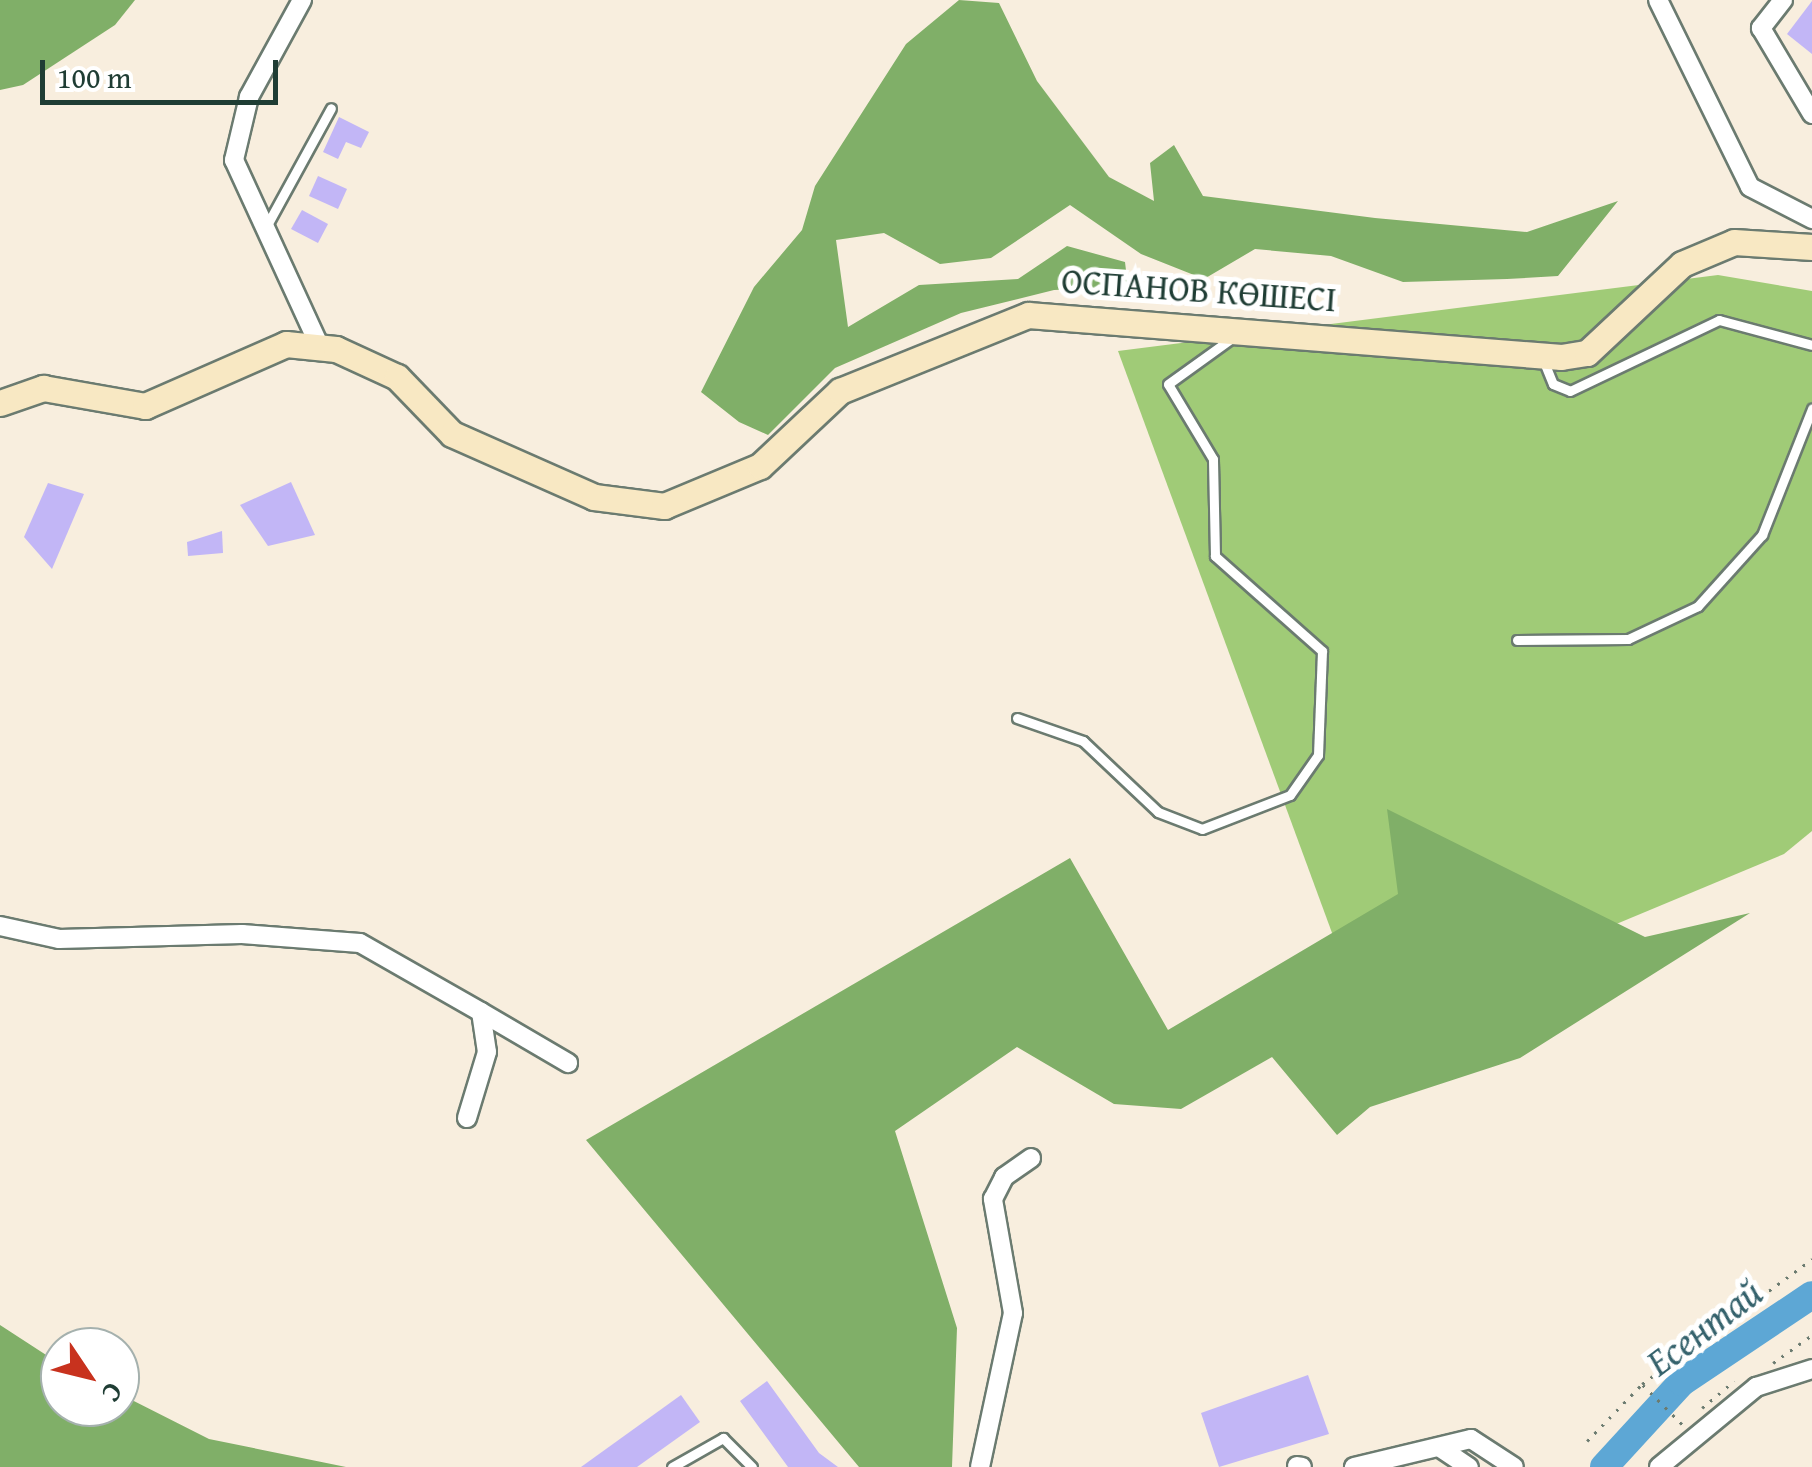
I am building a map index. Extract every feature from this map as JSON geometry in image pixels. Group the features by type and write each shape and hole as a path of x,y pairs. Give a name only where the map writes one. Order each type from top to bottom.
{"street":[{"path":"302,0 236,142 234,160 320,347"},
{"path":"1658,0 1750,187 1812,219"},
{"path":"1783,0 1761,28 1812,114"},
{"name":"ОСПАНОВ КӨШЕСІ","path":"0,403 43,388 145,406 286,344 320,347 364,356 396,377 452,434 632,506 721,489 760,466 840,391 984,326 1087,314 1239,333 1541,355 1588,353 1682,264 1734,242 1812,246"},
{"path":"0,926 59,939 242,934 360,943 568,1062"},
{"path":"468,1118 487,1052 480,1012"},
{"path":"980,1467 1012,1314 993,1199 1004,1177 1031,1158"},
{"path":"1660,1467 1756,1387 1812,1369"},
{"path":"1354,1467 1471,1439 1514,1467"},
{"path":"1439,1447 1469,1467"}],"lane":[{"path":"267,225 331,108"},
{"path":"1541,355 1553,384 1570,391 1719,320 1812,345"},
{"path":"1018,718 1083,741 1158,812 1202,830 1290,795 1318,755 1322,651 1214,556 1214,460 1168,384 1239,333"},
{"path":"1517,640 1628,640 1698,606 1762,535 1812,409"},
{"path":"672,1467 715,1438 732,1442 752,1467"}],"path":[{"path":"1587,1440 1642,1384 1812,1259"},
{"path":"1642,1384 1678,1419"}],"green space":[{"path":"0,0 135,0 115,25 23,85 0,90"},
{"path":"959,0 999,3 1037,81 1109,177 1154,201 1150,163 1174,145 1203,196 1375,218 1527,232 1618,201 1558,276 1507,279 1403,282 1331,256 1255,249 1204,279 1141,254 1070,205 991,258 940,264 884,233 836,240 848,327 919,285 1018,279 1067,246 1125,262 1128,287 1054,290 961,313 835,368 768,435 739,422 701,392 754,287 802,230 815,186 906,44"},
{"path":"1718,275 1812,291 1812,831 1784,854 1367,1028 1118,351"},
{"path":"1387,809 1645,937 1750,913 1520,1058 1370,1107 1337,1135 1272,1057 1181,1109 1114,1104 1017,1047 895,1131 957,1328 952,1467 859,1467 586,1140 1070,858 1168,1030 1398,894"},
{"path":"0,1325 40,1351 40,1427 140,1427 140,1404 209,1439 346,1467 0,1467"}],"building":[{"path":"1812,1 1812,54 1787,34"},
{"path":"339,117 369,132 361,148 346,142 338,159 323,152"},
{"path":"318,176 347,189 338,209 309,196"},
{"path":"302,210 328,224 318,243 291,229"},
{"path":"291,482 315,535 268,546 240,505"},
{"path":"48,483 84,494 52,569 24,537"},
{"path":"222,531 223,553 188,556 187,542"},
{"path":"1308,1375 1329,1434 1219,1467 1201,1413"},
{"path":"767,1381 819,1453 838,1467 788,1467 740,1401"},
{"path":"681,1395 700,1422 637,1467 581,1467"}],"waterway":[{"name":"Есентай","path":"1604,1467 1682,1382 1812,1295"}]}
